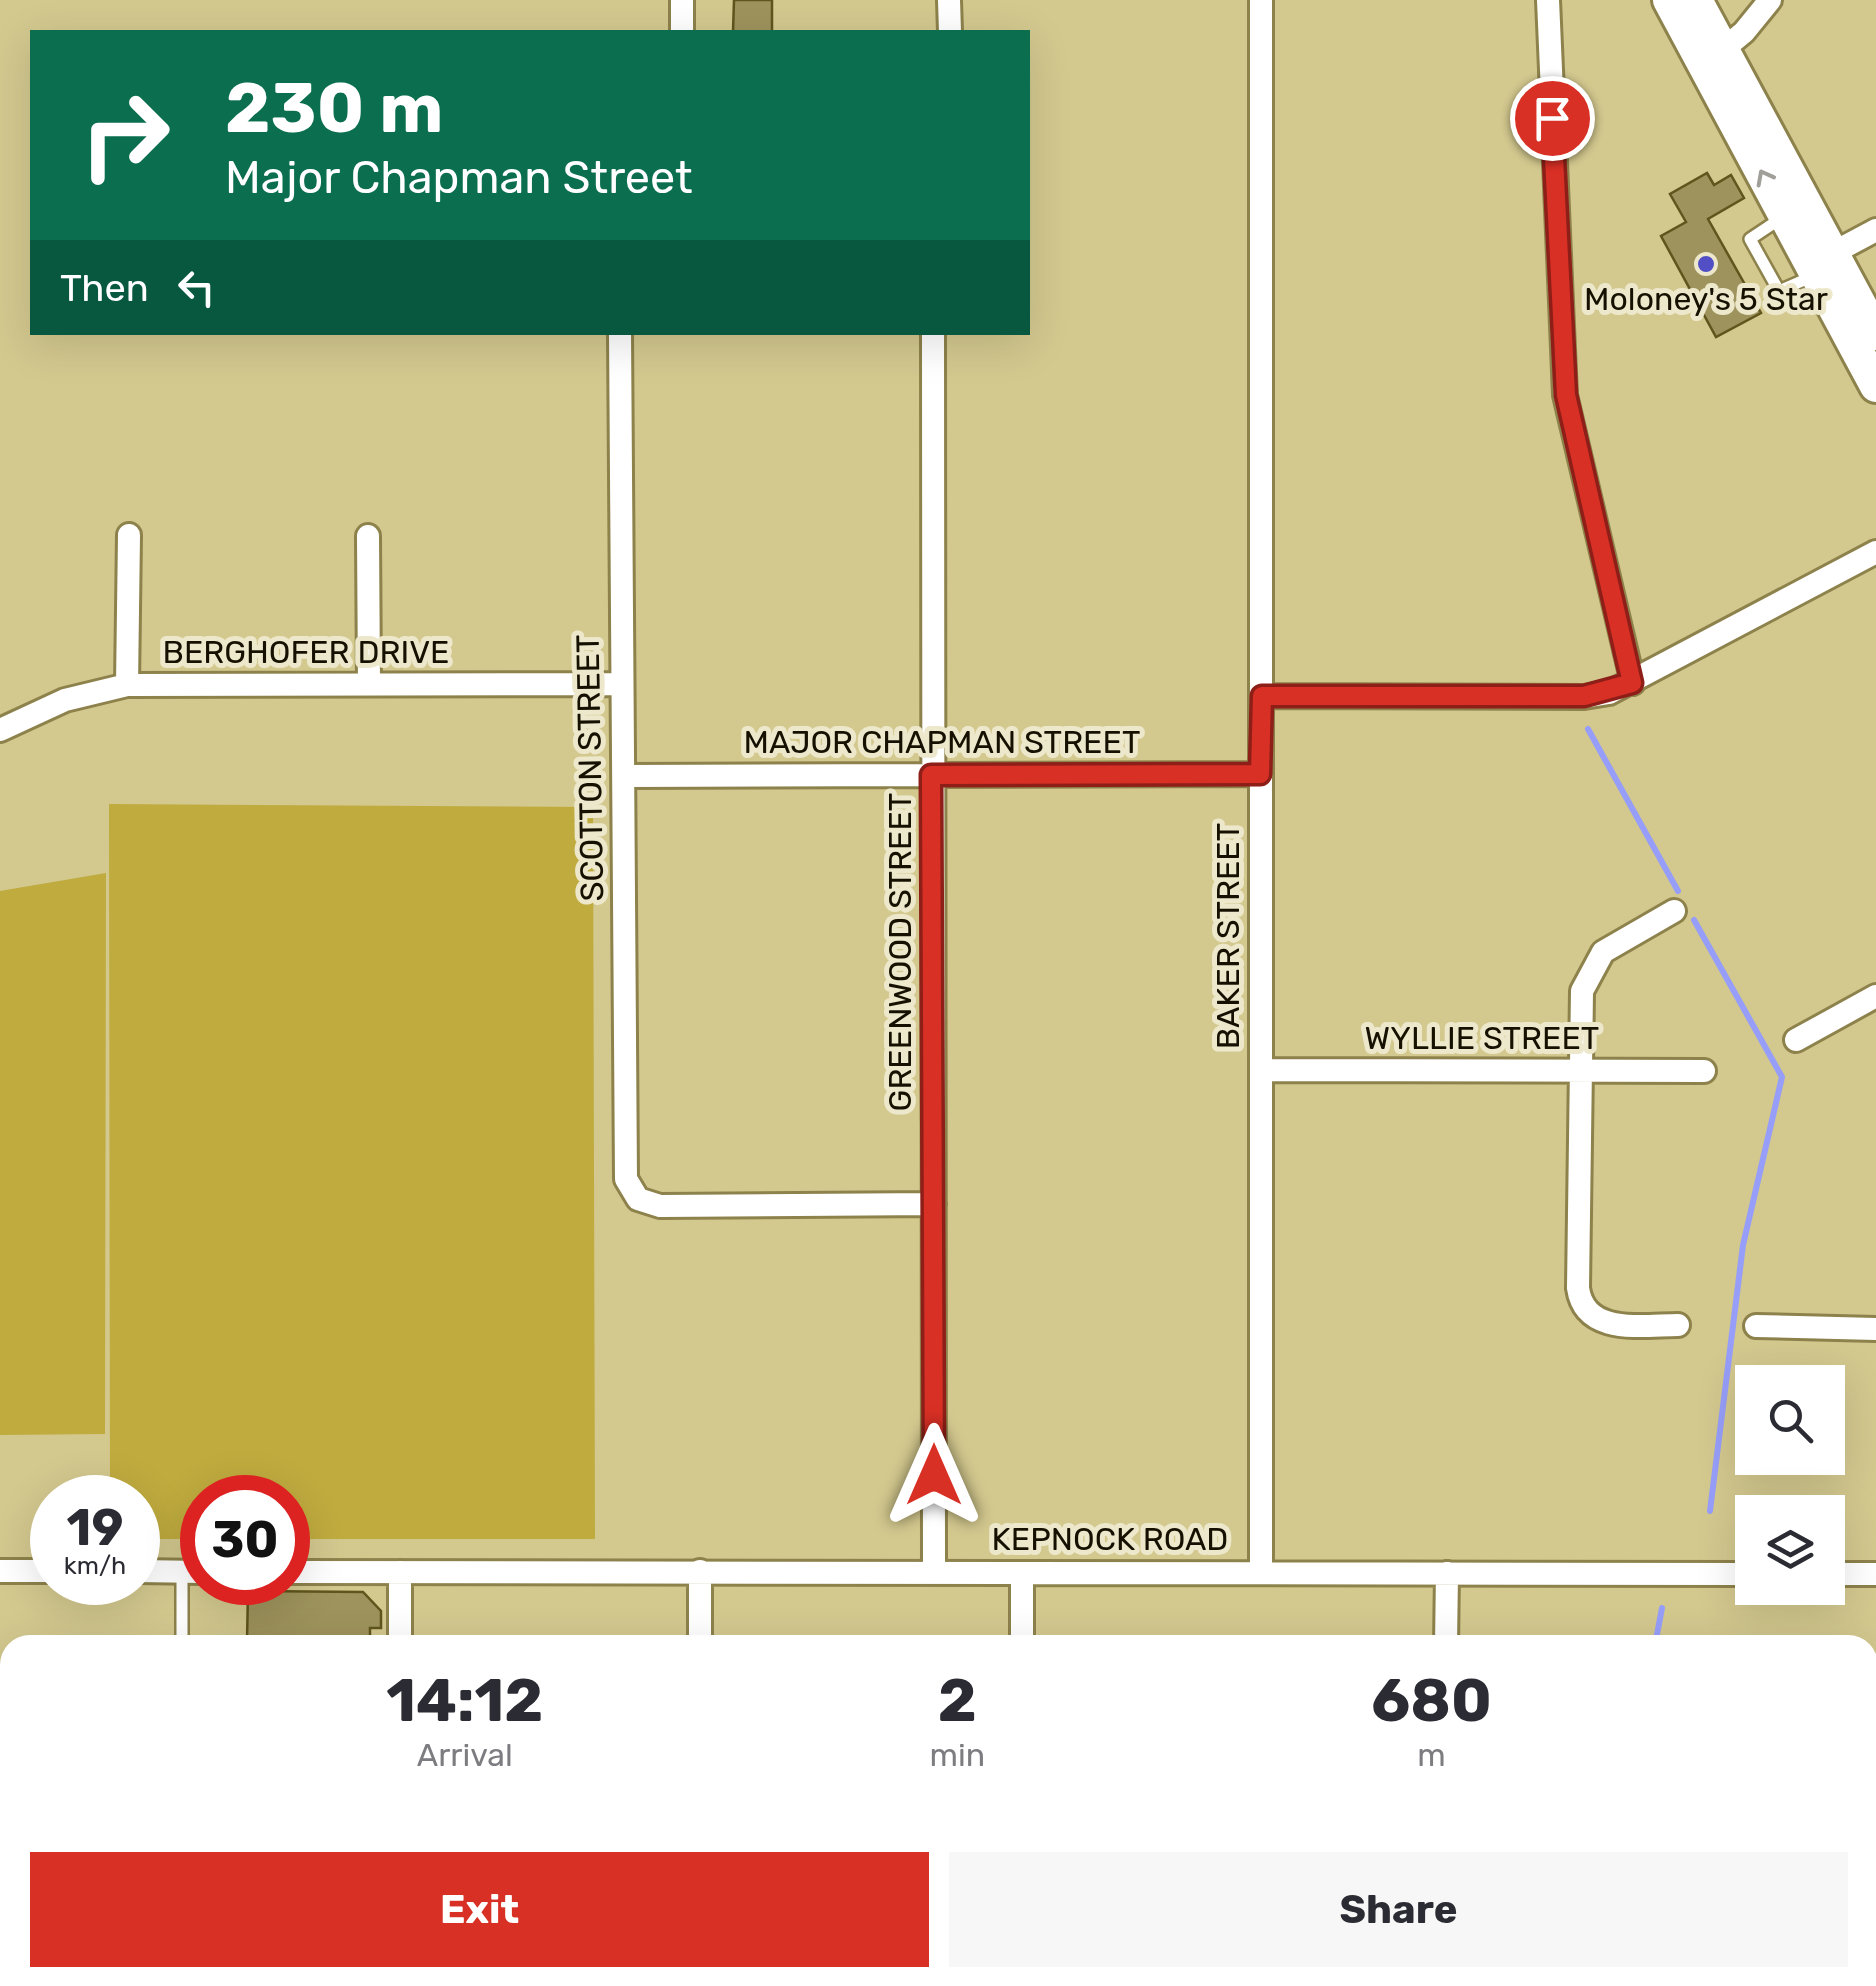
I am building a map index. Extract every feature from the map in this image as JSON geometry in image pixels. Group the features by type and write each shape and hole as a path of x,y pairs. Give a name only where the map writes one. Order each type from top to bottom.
{"street":[{"path":"682,0 682,30"},
{"path":"950,0 950,30"},
{"name":"BAKER STREET","path":"1261,0 1261,1572"},
{"path":"1548,0 1566,395 1632,683"},
{"path":"1668,0 1714,56 1823,265 1876,386"},
{"path":"1696,0 1714,56 1784,216 1876,334"},
{"path":"1714,56 1770,0"},
{"path":"1823,265 1876,230"},
{"name":"SCOTTON STREET","path":"620,335 625,1167 630,1190 638,1199 672,1206 934,1204"},
{"name":"GREENWOOD STREET","path":"933,335 934,1572"},
{"path":"127,685 129,535"},
{"path":"368,536 369,684"},
{"path":"1262,696 1584,696 1632,683 1876,552"},
{"name":"BERGHOFER DRIVE","path":"0,730 64,700 127,685 620,684"},
{"name":"MAJOR CHAPMAN STREET","path":"624,776 1260,774"},
{"path":"1674,911 1603,952 1579,971 1578,1288 1587,1322 1678,1325"},
{"path":"1796,1040 1876,996"},
{"name":"WYLLIE STREET","path":"1261,1070 1704,1071"},
{"path":"1756,1326 1876,1329"},
{"path":"0,1571 30,1571"},
{"path":"700,1571 700,1635"},
{"name":"KEPNOCK ROAD","path":"310,1572 1735,1574"},
{"path":"400,1572 400,1635"},
{"path":"1022,1572 1022,1635"},
{"path":"1446,1574 1446,1635"},
{"path":"1845,1574 1876,1574"}],"lane":[{"path":"183,1635 187,1605"}],"shaded area":[{"path":"109,804 593,807 595,1539 310,1539 310,1475 180,1475 180,1539 160,1539 160,1475 110,1475"},
{"path":"106,873 105,1434 0,1435 0,891"}],"building":[{"path":"734,0 772,0 772,30 733,30"},
{"path":"1707,173 1714,185 1731,175 1744,198 1708,219 1761,313 1716,337 1661,236 1686,222 1670,194"},
{"path":"310,1592 363,1592 381,1611 381,1628 370,1628 370,1635 247,1635 248,1605 310,1605"}],"waterway":[{"path":"1588,729 1678,891"},
{"path":"1694,920 1782,1077 1743,1245 1710,1511"},
{"path":"1657,1635 1662,1608"}],"place":[{"name":"Moloney's 5 Star","path":"1706,264"}],"route":[{"path":"934,1475 931,775 1260,774 1262,696 1584,696 1609,693 1632,683 1566,395 1552,118"}]}
